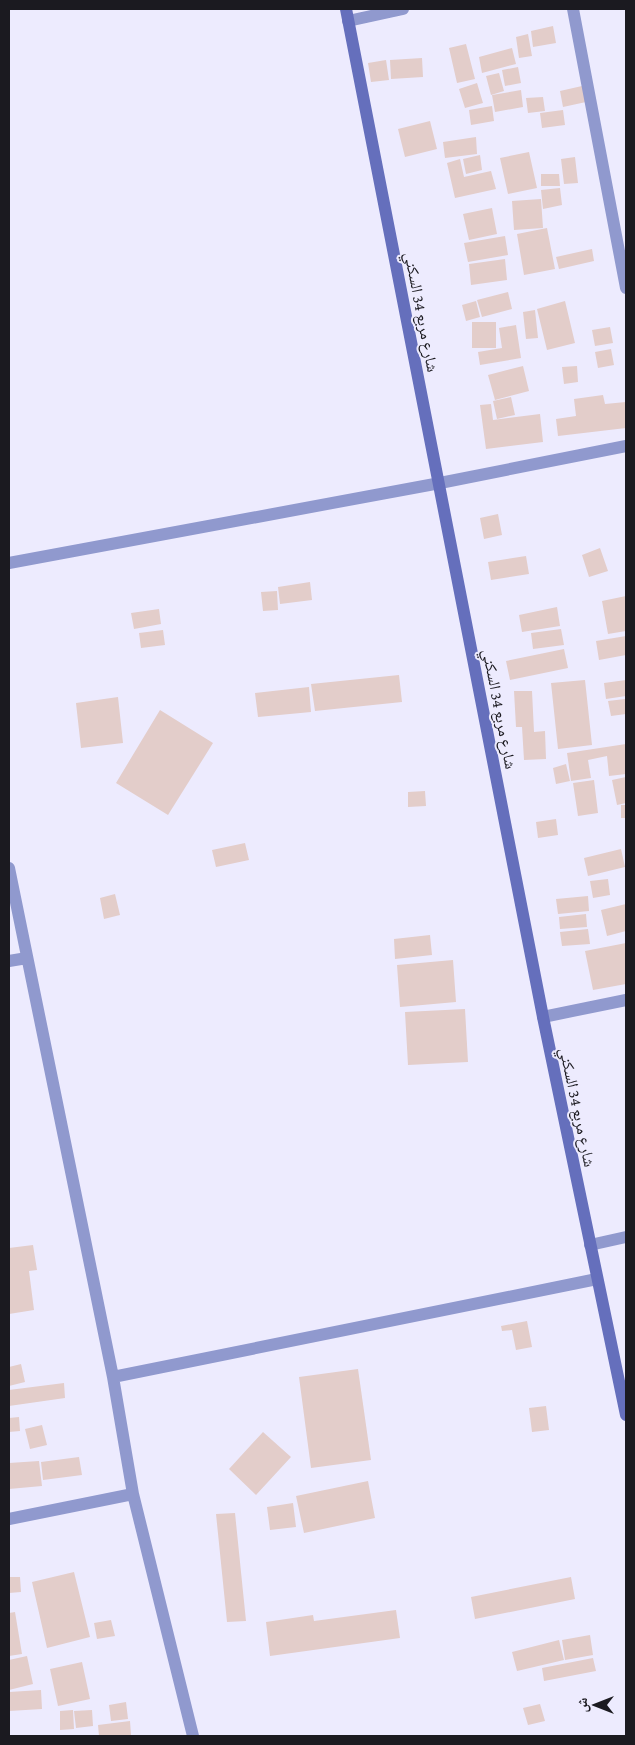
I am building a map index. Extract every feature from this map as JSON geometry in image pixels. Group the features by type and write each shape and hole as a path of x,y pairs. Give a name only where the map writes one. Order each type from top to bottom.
{"street":[{"path":"347,15 403,9"},
{"path":"573,9 626,288"},
{"name":"شارع مربع 34 السكني","path":"347,15 543,1017 626,1415"},
{"path":"9,564 626,446"},
{"path":"9,868 113,1377 133,1494 193,1736"},
{"path":"9,961 27,958"},
{"path":"543,1017 626,1000"},
{"path":"590,1245 626,1237"},
{"path":"113,1377 597,1279"},
{"path":"9,1519 133,1494"}],"building":[{"path":"553,26 556,43 533,47 531,31"},
{"path":"528,34 532,56 519,58 516,37"},
{"path":"466,44 475,79 457,83 449,48"},
{"path":"512,48 516,64 482,73 479,57"},
{"path":"422,58 423,77 391,79 390,60"},
{"path":"386,60 389,80 371,82 368,63"},
{"path":"518,67 521,83 505,86 502,70"},
{"path":"499,73 504,91 491,95 486,76"},
{"path":"477,83 483,103 465,108 459,89"},
{"path":"582,86 586,102 563,107 560,91"},
{"path":"521,90 523,107 495,112 492,95"},
{"path":"543,97 545,111 528,113 526,98"},
{"path":"492,106 494,121 471,125 469,110"},
{"path":"563,110 565,125 542,128 540,113"},
{"path":"430,121 437,149 405,157 398,129"},
{"path":"476,137 477,154 445,158 443,142"},
{"path":"529,152 537,188 508,194 500,158"},
{"path":"480,155 482,170 466,174 463,159"},
{"path":"575,157 578,183 564,184 561,159"},
{"path":"460,159 464,177 491,171 496,189 455,198 447,163"},
{"path":"541,174 559,174 560,186 541,186"},
{"path":"560,188 562,205 543,209 541,190"},
{"path":"541,199 543,228 514,230 512,201"},
{"path":"492,208 497,234 469,240 463,214"},
{"path":"547,228 555,269 524,275 517,234"},
{"path":"505,236 508,255 468,262 464,243"},
{"path":"592,249 594,261 559,269 556,257"},
{"path":"505,259 507,280 471,285 469,264"},
{"path":"508,292 512,309 482,317 477,300"},
{"path":"476,301 480,317 466,321 462,305"},
{"path":"565,301 575,343 547,350 537,309"},
{"path":"535,310 538,338 526,339 523,312"},
{"path":"472,322 496,322 496,348 472,348"},
{"path":"516,325 521,358 480,365 478,352 502,348 499,328"},
{"path":"610,327 613,343 595,346 592,330"},
{"path":"611,349 614,365 598,368 595,352"},
{"path":"523,366 529,391 495,400 488,375"},
{"path":"577,366 578,382 564,384 562,367"},
{"path":"603,395 605,404 626,402 626,428 558,436 556,419 576,416 574,399"},
{"path":"511,397 515,415 497,419 493,401"},
{"path":"491,404 493,420 540,414 543,442 486,449 480,405"},
{"path":"498,514 502,535 484,539 480,518"},
{"path":"600,548 608,571 589,577 582,555"},
{"path":"526,556 529,574 491,580 488,562"},
{"path":"310,582 312,600 280,604 278,587"},
{"path":"277,591 278,610 263,611 261,592"},
{"path":"626,596 626,631 608,634 602,601"},
{"path":"557,607 560,626 522,632 519,615"},
{"path":"159,609 161,624 134,629 131,613"},
{"path":"561,629 564,645 533,649 531,633"},
{"path":"163,630 165,645 141,648 139,633"},
{"path":"626,636 626,655 599,660 596,641"},
{"path":"564,649 568,668 510,680 506,661"},
{"path":"399,675 402,702 315,711 311,684"},
{"path":"585,680 592,745 558,749 551,683"},
{"path":"626,680 626,696 606,699 604,683"},
{"path":"309,687 311,712 258,717 255,693"},
{"path":"514,691 532,691 534,732 545,731 546,759 524,760 522,727 516,727"},
{"path":"118,697 123,743 81,748 76,703"},
{"path":"625,699 626,714 611,716 608,701"},
{"path":"160,710 213,743 168,815 116,783"},
{"path":"626,744 626,774 609,776 607,756 588,760 591,778 571,781 567,753"},
{"path":"566,764 570,781 556,784 553,768"},
{"path":"626,777 626,803 617,805 612,780"},
{"path":"594,780 598,813 578,816 573,783"},
{"path":"425,791 426,806 408,807 408,792"},
{"path":"621,805 626,805 626,818 621,818"},
{"path":"556,819 558,835 538,838 536,822"},
{"path":"245,843 249,860 216,867 212,850"},
{"path":"621,849 625,867 588,876 584,858"},
{"path":"608,879 610,895 593,898 590,881"},
{"path":"115,894 120,915 104,919 100,898"},
{"path":"588,896 589,911 558,914 556,899"},
{"path":"626,904 626,931 607,936 601,910"},
{"path":"586,914 587,927 560,929 559,917"},
{"path":"588,929 590,944 562,946 560,932"},
{"path":"430,935 432,955 395,959 394,939"},
{"path":"626,943 626,984 593,990 585,951"},
{"path":"453,960 456,1002 400,1007 397,965"},
{"path":"465,1009 468,1062 408,1065 405,1012"},
{"path":"33,1245 37,1270 29,1271 34,1310 9,1314 9,1248"},
{"path":"527,1321 532,1347 516,1350 512,1330 502,1331 501,1326"},
{"path":"21,1364 25,1382 9,1386 9,1367"},
{"path":"358,1369 371,1460 311,1468 299,1377"},
{"path":"64,1383 65,1398 9,1406 9,1390"},
{"path":"546,1406 549,1430 532,1432 529,1408"},
{"path":"19,1417 20,1431 9,1432 9,1418"},
{"path":"42,1425 47,1445 30,1449 25,1429"},
{"path":"263,1432 291,1457 256,1495 229,1469"},
{"path":"79,1457 82,1475 43,1480 41,1462"},
{"path":"39,1461 42,1486 9,1489 9,1463"},
{"path":"368,1481 375,1518 304,1533 296,1496"},
{"path":"293,1503 296,1527 270,1530 267,1507"},
{"path":"235,1513 246,1621 227,1622 216,1514"},
{"path":"74,1572 90,1637 47,1648 32,1582"},
{"path":"9,1577 20,1577 21,1592 9,1593"},
{"path":"571,1577 575,1599 475,1619 471,1597"},
{"path":"396,1610 400,1638 270,1656 266,1622 313,1615 314,1621"},
{"path":"15,1612 22,1654 9,1656 9,1613"},
{"path":"111,1620 115,1636 97,1639 94,1623"},
{"path":"590,1635 593,1655 565,1660 562,1640"},
{"path":"559,1640 564,1660 517,1671 512,1652"},
{"path":"27,1656 33,1684 9,1690 9,1660"},
{"path":"593,1658 596,1671 544,1681 542,1668"},
{"path":"82,1662 90,1699 58,1706 50,1669"},
{"path":"41,1690 42,1709 9,1711 9,1692"},
{"path":"126,1702 128,1719 111,1721 109,1705"},
{"path":"540,1704 545,1721 528,1725 523,1708"},
{"path":"73,1710 74,1729 60,1730 60,1711"},
{"path":"92,1710 93,1726 76,1728 74,1711"},
{"path":"130,1721 131,1735 99,1736 98,1725"}]}
